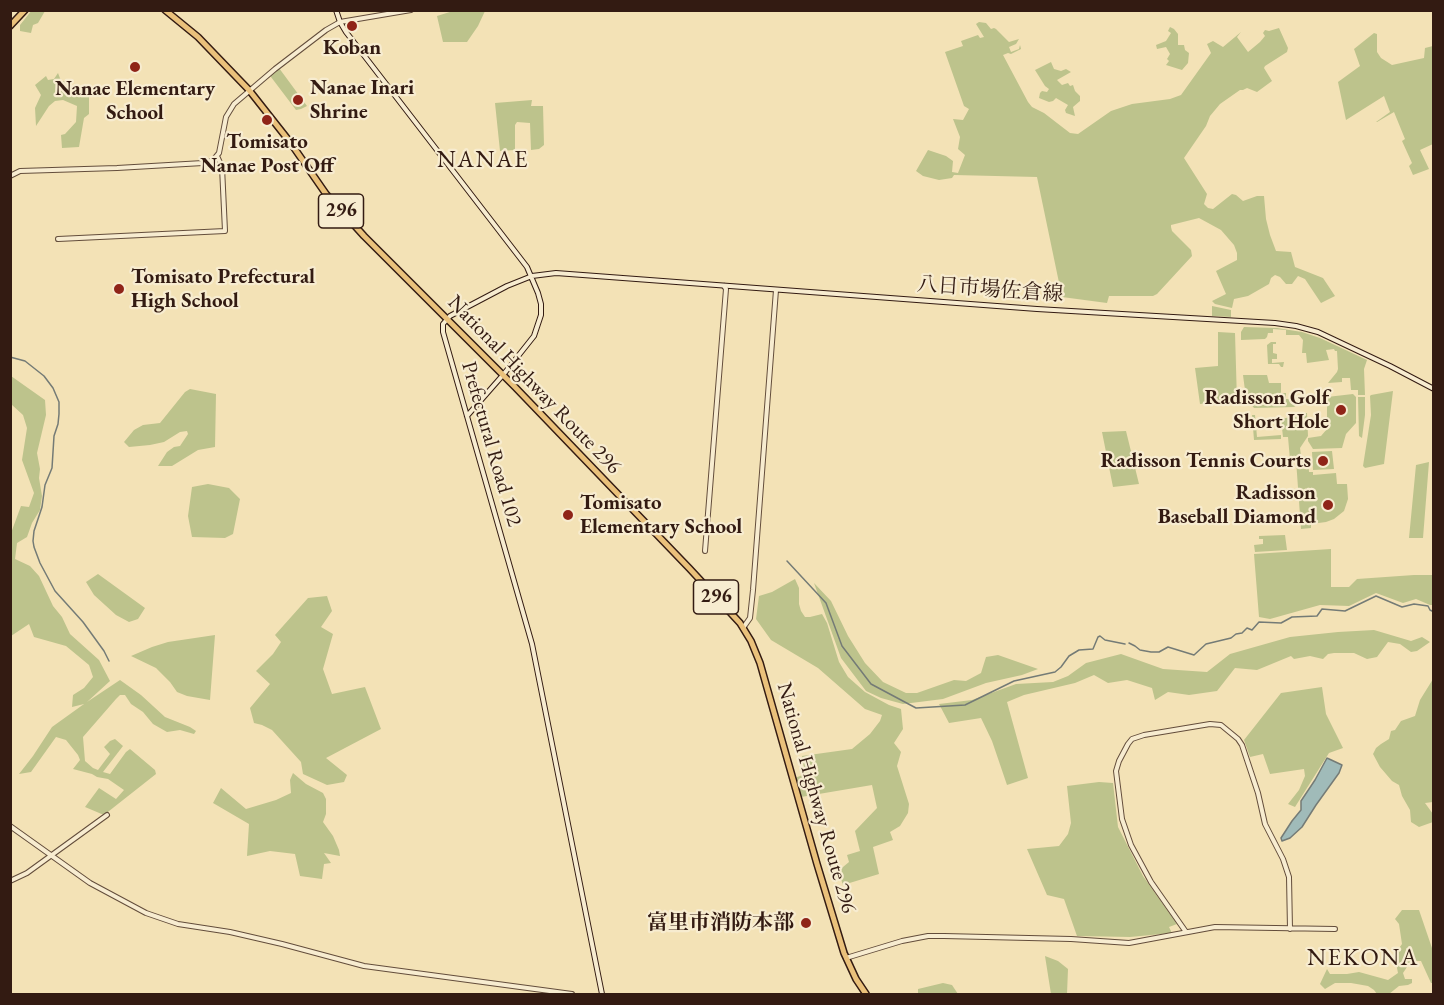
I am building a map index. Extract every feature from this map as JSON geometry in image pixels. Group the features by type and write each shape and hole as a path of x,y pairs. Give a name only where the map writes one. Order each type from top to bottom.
{"highway":[{"path":"10,26 25,10"},
{"name":"National Highway Route 296","path":"165,10 198,37 249,90 290,142 326,194 382,255 503,375 689,568 743,628 760,663 834,923 846,958 866,994"}],"street":[{"path":"336,10 340,22 351,38 521,259 538,292 541,315 532,338 467,416"},
{"path":"12,173 203,163 214,159 219,153 226,117 230,110 249,90 312,40 340,22 411,10"},
{"path":"58,239 225,231 222,166 217,156"},
{"name":"八日市場佐倉線","path":"531,276 556,273 1037,309 1289,325 1306,328 1330,338 1434,389"},
{"path":"447,319 507,286 531,276"},
{"path":"705,551 726,289 724,286"},
{"path":"743,628 748,626 753,614 776,290"},
{"name":"Prefectural Road 102","path":"447,319 443,324 443,332 532,644 602,994"},
{"path":"1186,932 1151,882 1131,845 1122,819 1116,771 1132,739 1210,724 1221,725 1242,745 1258,793 1265,824 1283,859 1289,877 1290,929"},
{"path":"10,881 27,873 107,815"},
{"path":"10,826 80,877 146,913 178,924 230,932 364,966 573,994"},
{"path":"846,958 902,941 928,936 1071,939 1129,943 1222,927 1335,929"}],"green space":[{"path":"32,10 45,11 38,23 33,25 31,33 20,31 20,25"},
{"path":"453,11 485,11 467,42 443,42 437,16"},
{"path":"986,23 991,29 996,29 1009,42 1019,39 1016,44 1009,47 1011,52 1019,49 1020,45 1021,49 1003,55 1028,102 1070,133 1078,134 1111,111 1132,104 1170,99 1181,95 1211,53 1207,44 1213,41 1223,47 1241,32 1237,37 1248,52 1265,36 1263,33 1265,30 1279,28 1288,48 1287,52 1264,68 1272,81 1257,92 1247,88 1240,90 1220,104 1184,158 1207,194 1204,204 1208,208 1213,209 1232,194 1243,201 1264,196 1266,219 1276,251 1291,252 1295,267 1323,278 1335,296 1321,303 1305,279 1298,276 1292,284 1286,284 1275,275 1269,284 1248,296 1234,299 1232,308 1215,304 1212,301 1226,294 1216,271 1237,260 1237,253 1234,245 1221,230 1199,218 1171,225 1172,231 1191,250 1192,256 1157,294 1153,296 1109,296 1107,303 1062,297 1037,177 954,175 952,178 939,180 923,176 916,171 928,150 953,161 952,172 958,173 965,155 958,149 960,137 953,119 963,120 969,109 964,106 945,52 963,46 961,41 978,35 980,38 984,37 976,24"},
{"path":"1170,27 1178,34 1178,45 1184,45 1185,50 1189,53 1188,63 1182,70 1166,65 1170,54 1166,47 1157,49 1156,45 1166,41 1171,33 1168,31"},
{"path":"1374,33 1377,34 1377,52 1381,58 1392,65 1424,58 1425,48 1433,46 1433,144 1420,150 1429,169 1413,175 1409,166 1412,163 1402,141 1405,139 1394,112 1376,122 1390,112 1384,96 1346,120 1338,82 1360,66 1354,49"},
{"path":"1051,62 1054,69 1061,71 1066,69 1071,72 1057,80 1062,85 1068,83 1070,86 1073,85 1080,96 1080,101 1073,107 1075,116 1066,113 1068,105 1056,98 1049,102 1039,98 1042,91 1047,92 1049,89 1035,70"},
{"path":"279,68 307,106 296,110 271,77"},
{"path":"58,73 61,81 66,81 64,91 89,94 89,114 84,118 79,147 62,148 61,135 65,134 76,122 77,106 63,100 55,101 36,126 35,108 41,95 35,85 46,76 48,80 54,79"},
{"path":"532,100 531,106 543,106 544,145 539,149 531,150 530,123 517,122 515,150 500,151 495,103"},
{"path":"1212,306 1231,310 1231,317 1212,316"},
{"path":"1244,327 1277,328 1302,332 1367,360 1364,369 1365,395 1358,395 1358,390 1351,390 1350,378 1342,378 1342,382 1328,383 1338,369 1337,351 1334,349 1326,350 1329,360 1307,363 1306,353 1302,353 1303,340 1299,335 1286,335 1286,330 1273,329 1273,333 1268,333 1265,339 1241,340"},
{"path":"1218,332 1235,333 1237,401 1200,404 1195,368 1218,366"},
{"path":"1276,342 1273,344 1273,353 1277,354 1277,359 1272,359 1272,363 1284,362 1283,367 1279,364 1268,364 1267,345"},
{"path":"1243,375 1267,375 1269,383 1281,383 1281,393 1286,393 1286,399 1298,399 1298,404 1294,407 1254,408 1246,398"},
{"path":"11,376 45,400 46,415 37,453 42,496 40,510 27,537 17,543 15,559 30,566 39,576 70,634 99,660 110,681 87,702 120,680 165,717 196,731 194,734 180,730 167,732 153,724 143,712 131,704 125,695 120,695 83,737 85,761 98,770 110,754 104,747 115,739 123,746 103,772 110,774 130,749 155,770 156,774 104,815 85,807 99,788 116,799 124,790 108,779 73,769 80,760 66,740 56,737 31,772 19,774 52,727 84,704 72,707 73,695 84,688 93,677 89,665 66,646 34,637 29,624 11,636 11,533 21,506 29,507 34,493 22,460 27,428 23,415 11,404"},
{"path":"190,389 216,394 215,447 198,450 172,466 158,466 167,452 180,446 188,434 187,431 180,432 164,442 150,445 129,447 124,442 134,430 143,425 160,423"},
{"path":"1393,391 1384,464 1365,468 1363,466 1371,415 1370,396"},
{"name":"Radisson Golf Short Hole","path":"1353,394 1356,397 1356,423 1346,434 1342,448 1313,449 1308,438 1321,436 1327,429 1327,397"},
{"path":"1358,397 1365,397 1362,438 1359,436"},
{"path":"1307,413 1308,436 1300,448 1301,456 1308,456 1309,472 1313,472 1313,475 1336,473 1337,484 1347,484 1348,499 1344,511 1334,519 1311,524 1311,528 1301,529 1296,460 1290,460 1288,437 1283,437 1281,419 1291,417 1291,414"},
{"path":"1252,415 1255,415 1257,437 1281,435 1281,439 1254,440"},
{"path":"1126,431 1139,484 1113,487 1102,432"},
{"name":"Radisson Tennis Courts","path":"1332,451 1334,469 1313,470 1312,452"},
{"path":"1429,462 1423,538 1409,538 1416,465"},
{"path":"208,484 229,488 240,499 233,534 225,538 192,537 188,516 192,487"},
{"path":"1285,535 1287,550 1255,552 1254,545 1263,544 1263,539 1259,539 1259,536"},
{"path":"1331,549 1331,587 1349,587 1357,579 1433,575 1433,605 1416,599 1403,603 1376,593 1349,606 1320,605 1270,619 1259,617 1254,554"},
{"path":"98,574 145,608 138,619 129,622 116,615 94,595 86,582"},
{"path":"795,579 799,588 801,611 805,617 822,614 839,662 848,677 865,692 901,709 903,729 894,743 901,752 897,766 909,804 908,813 900,826 890,832 893,840 873,847 879,874 843,885 838,870 849,862 847,855 860,851 855,831 877,808 872,785 801,797 795,778 805,774 802,756 852,749 870,734 882,715 865,709 818,668 771,640 756,619 759,596 772,592"},
{"path":"814,583 831,601 848,636 865,663 883,682 906,693 917,693 954,680 966,681 981,673 986,657 998,655 1038,669 986,683 943,699 903,704 881,698 866,691 841,658"},
{"path":"327,596 332,611 321,627 333,634 323,669 332,694 365,687 381,729 326,758 347,775 344,782 327,785 303,774 301,762 272,730 254,723 250,708 270,684 256,671 281,642 275,635 308,598"},
{"path":"1374,630 1411,641 1422,637 1430,642 1417,651 1411,652 1400,644 1388,642 1377,657 1367,659 1354,653 1328,654 1323,659 1310,656 1294,659 1291,656 1257,670 1235,668 1217,691 1189,695 1168,692 1155,700 1152,688 1127,680 1108,683 1094,675 1075,683 1024,695 1007,702 1028,778 1007,785 992,741 981,718 949,723 939,704 972,700 1016,684 1053,682 1068,676 1086,663 1121,654 1163,669 1207,672 1230,654 1290,637"},
{"path":"215,635 210,700 177,692 156,668 131,656 168,642"},
{"path":"1433,679 1433,802 1425,803 1433,814 1433,822 1419,827 1411,822 1410,810 1399,785 1392,781 1380,767 1373,754 1376,748 1389,739 1391,731 1395,730 1401,721 1415,716 1420,700"},
{"path":"1322,687 1326,714 1343,748 1329,753 1295,807 1288,804 1299,790 1305,776 1304,769 1270,774 1263,754 1250,757 1244,740 1281,693"},
{"path":"293,773 306,784 323,793 326,799 326,814 323,822 333,836 340,856 324,853 331,863 324,864 322,879 300,876 295,854 270,851 247,856 249,824 213,803 221,788 246,809 276,800 291,793 290,780"},
{"path":"1099,782 1113,783 1118,827 1143,876 1177,924 1169,927 1172,933 1130,937 1077,936 1064,899 1047,895 1027,849 1059,846 1068,834 1071,823 1067,786"},
{"path":"1402,910 1419,910 1433,951 1433,983 1421,961 1410,959 1411,963 1403,973 1405,979 1412,979 1412,983 1399,986 1389,994 1377,994 1368,986 1351,983 1335,983 1325,989 1320,984 1327,969 1330,974 1359,972 1388,980 1398,973 1395,958 1402,944 1399,924 1395,919"},
{"path":"1045,956 1058,961 1068,969 1067,994 1051,994"},
{"path":"943,983 952,985 958,994 918,994 918,989"}],"water":[{"path":"1327,758 1342,765 1339,773 1302,827 1290,838 1282,841 1281,838 1301,810 1301,801"}],"waterway":[{"path":"10,357 25,361 44,376 59,402 52,468 45,485 42,507 34,531 34,547 55,591 83,622 109,661"},
{"path":"787,561 826,603 842,646 871,684 916,708 965,705 1014,681 1055,672 1069,656 1079,650 1093,649 1100,636 1105,640 1125,644"},
{"path":"1129,643 1140,650 1159,652 1168,647 1194,655 1206,644 1231,638 1247,628 1252,630 1259,622 1281,623 1292,617 1317,616 1322,609 1345,611 1376,596 1402,607 1414,604 1428,606 1434,612"}],"place":[{"name":"Koban","path":"352,26"},
{"name":"Nanae Elementary School","path":"135,67"},
{"name":"Nanae Inari Shrine","path":"298,100"},
{"name":"Tomisato Nanae Post Off","path":"267,120"},
{"name":"Tomisato Prefectural High School","path":"119,289"},
{"name":"Radisson Golf Short Hole","path":"1341,410"},
{"name":"Radisson Tennis Courts","path":"1323,461"},
{"name":"Radisson Baseball Diamond","path":"1328,505"},
{"name":"Tomisato Elementary School","path":"568,515"},
{"name":"富里市消防本部","path":"806,923"}],"district":[{"name":"NANAE","path":"483,160"},
{"name":"NEKONA","path":"1363,958"}]}
